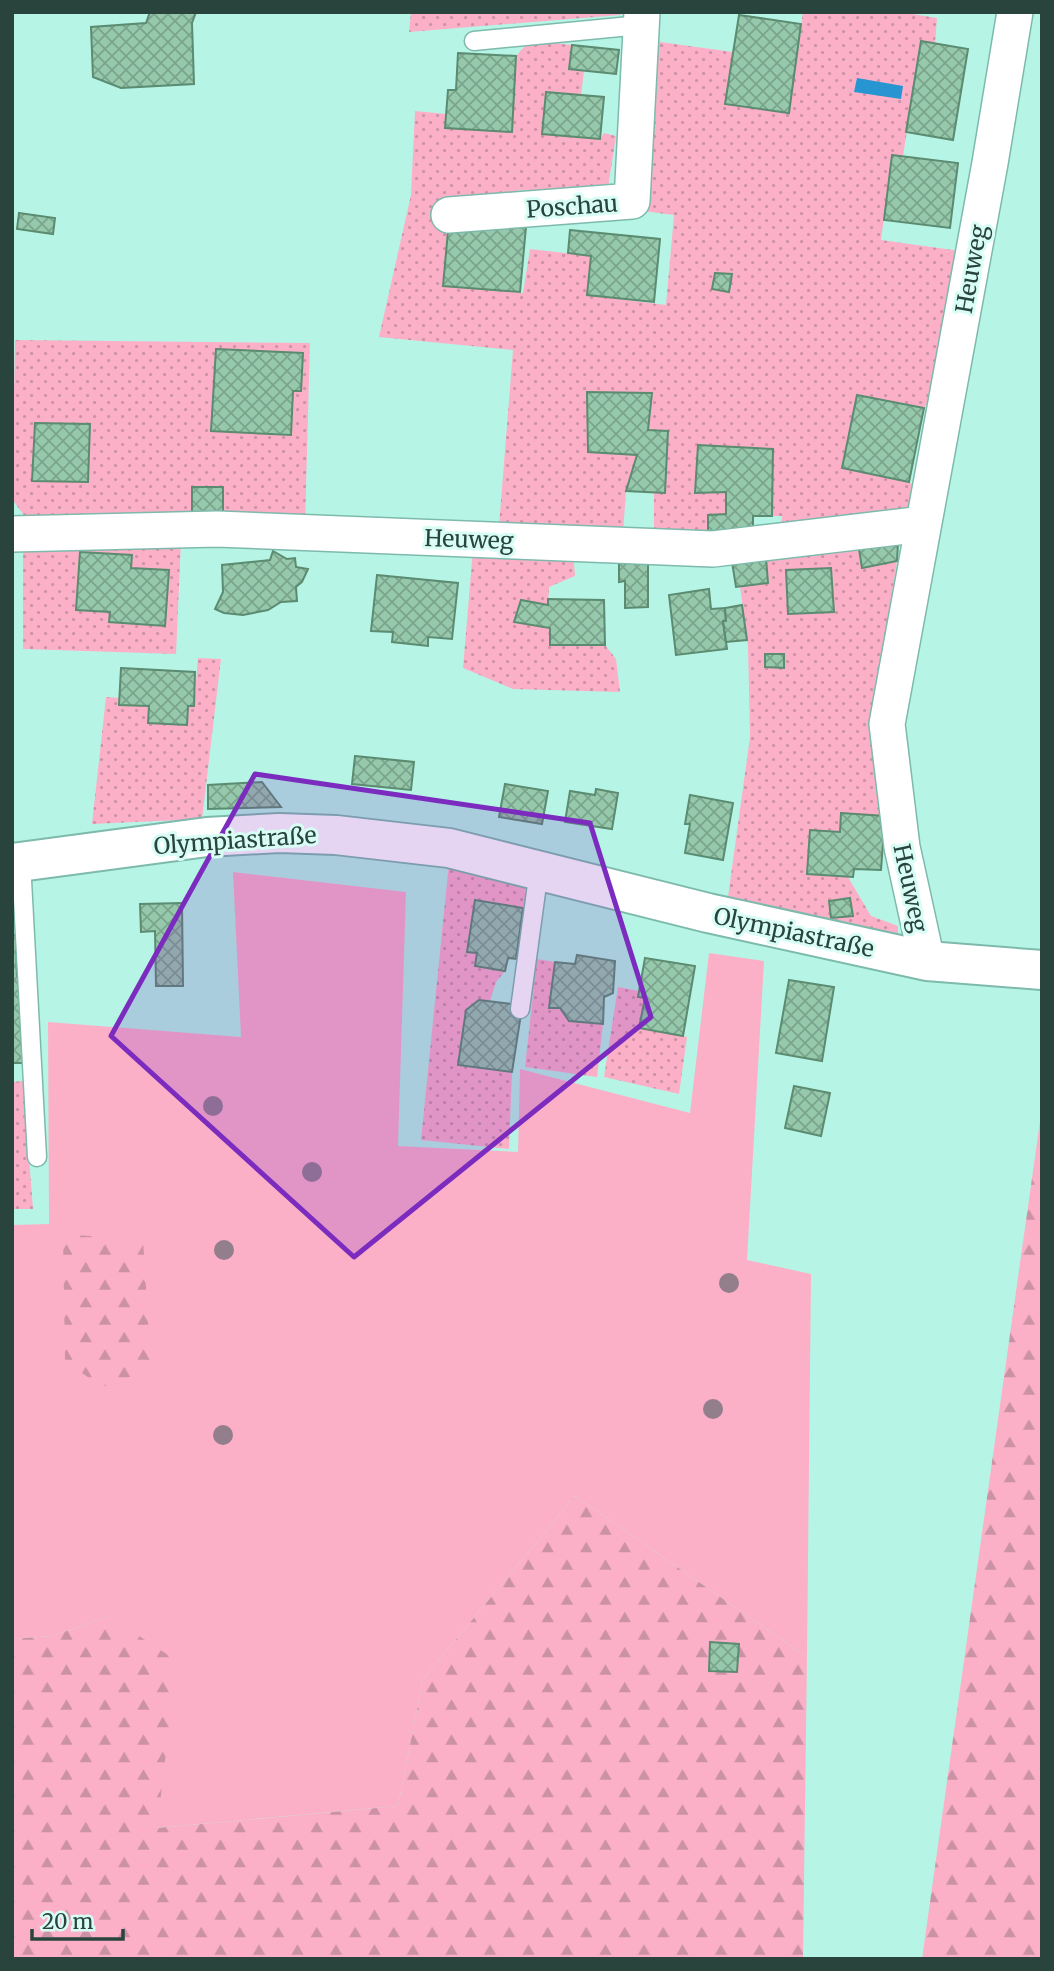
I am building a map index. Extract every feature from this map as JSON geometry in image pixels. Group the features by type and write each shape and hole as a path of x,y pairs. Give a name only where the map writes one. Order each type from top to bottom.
{"main road":[{"name":"Olympiastraße","path":"17,863 207,837 336,835 449,848 708,913 927,961 1042,970"}],"street":[{"name":"Heuweg","path":"927,961 902,847 887,724 990,163 1015,12"},
{"name":"Poschau","path":"449,215 632,201 642,18"},
{"name":"Heuweg","path":"12,534 217,529 713,549 923,524"}],"lane":[{"path":"474,41 642,18"},
{"path":"17,863 37,1157"},
{"path":"520,1009 539,870"}],"highlighted area":[{"path":"255,774 590,823 651,1017 354,1257 111,1036"}],"green space":[{"path":"411,12 623,12 620,15 409,32"},
{"path":"803,12 900,12 937,18 935,44 921,42 903,156 892,155 881,240 960,251 934,393 924,408 857,395 842,468 909,482 915,487 909,516 781,528 782,516 772,516 773,449 698,445 695,492 726,492 726,514 708,515 708,540 654,535 654,493 665,493 668,431 648,430 652,393 587,393 588,452 637,455 626,491 623,533 499,526 513,350 379,337 411,195 415,111 446,114 446,128 512,132 516,56 530,40 572,45 569,69 584,71 581,95 546,92 543,134 600,139 604,133 616,136 607,194 519,190 505,202 450,198 443,285 523,293 530,249 591,256 588,295 666,305 674,215 635,210 653,41 733,52 725,104 789,113"},
{"path":"15,340 310,343 305,525 28,521 12,499"},
{"path":"181,541 176,654 23,649 23,549"},
{"path":"473,549 573,553 575,576 549,587 548,605 521,600 514,621 550,628 550,645 605,645 616,659 620,692 513,689 463,668"},
{"path":"859,549 862,568 897,561 870,739 885,816 841,813 840,832 810,830 807,874 848,877 871,916 898,926 898,936 728,897 750,737 748,646 740,586 768,583 766,558"},
{"path":"198,658 221,659 202,819 92,824 106,697 120,698 120,705 149,706 149,723 187,725 188,706 194,706"},
{"path":"449,863 524,880 526,898 523,908 475,901 467,952 477,953 475,966 505,971 496,982 490,1001 479,1000 459,1065 512,1072 509,1149 421,1140"},
{"path":"233,872 406,892 398,1146 518,1152 520,1069 690,1113 709,953 764,961 747,1260 811,1274 807,1657 575,1496 423,1679 398,1806 156,1828 109,1616 52,1636 12,1639 12,1225 49,1224 48,1022 241,1037"},
{"path":"537,959 555,962 550,1008 560,1008 569,1021 603,1024 597,1077 525,1067"},
{"path":"618,987 639,991 638,997 645,998 640,1028 687,1037 679,1094 604,1077"},
{"path":"23,1081 33,1209 12,1209 12,1082"},
{"path":"1042,1107 1042,1959 922,1959"},
{"path":"63,1234 143,1240 151,1369 102,1387 65,1361"},
{"path":"575,1496 807,1657 803,1959 12,1959 12,1639 52,1636 109,1616 177,1661 157,1828 398,1806 423,1679"}],"water":[{"path":"857,78 903,86 901,99 854,92"}],"building":[{"path":"150,12 196,12 192,23 194,84 121,88 93,77 91,27 146,23"},
{"path":"739,15 801,24 789,113 725,104"},
{"path":"921,41 968,49 953,140 906,132"},
{"path":"572,45 619,50 616,74 569,69"},
{"path":"458,53 516,56 512,132 445,128 448,90 456,90"},
{"path":"546,92 604,97 600,139 542,134"},
{"path":"892,155 958,163 950,228 884,220"},
{"path":"19,213 55,218 53,234 17,229"},
{"path":"449,220 526,227 520,292 443,286"},
{"path":"570,230 660,239 654,302 587,295 591,256 568,253"},
{"path":"715,273 732,274 729,292 712,289"},
{"path":"216,349 303,353 301,391 293,391 291,435 211,431"},
{"path":"587,392 652,393 648,430 668,431 665,493 626,491 637,455 588,452"},
{"path":"857,395 924,408 909,482 842,468"},
{"path":"35,423 90,424 88,482 32,481"},
{"path":"698,445 773,449 772,516 753,516 753,540 708,540 708,515 726,514 726,492 695,493"},
{"path":"192,487 223,487 223,523 192,523"},
{"path":"898,543 897,561 862,568 859,549"},
{"path":"273,551 287,559 295,558 296,567 308,569 302,582 296,587 297,601 281,602 268,610 243,615 215,609 223,592 222,565 270,560"},
{"path":"80,552 132,555 131,568 169,570 165,626 109,622 110,612 76,610"},
{"path":"619,557 648,557 648,607 625,608 625,581 619,582"},
{"path":"766,558 768,583 736,587 732,562"},
{"path":"831,568 834,612 788,614 786,570"},
{"path":"377,575 458,583 452,639 428,637 428,646 392,642 393,632 371,631"},
{"path":"709,589 711,609 725,608 726,621 723,621 727,649 676,655 669,595"},
{"path":"548,599 604,600 605,645 550,645 550,628 514,622 521,600 548,605"},
{"path":"742,605 747,640 726,642 723,621 726,621 725,608"},
{"path":"765,654 784,654 784,668 765,667"},
{"path":"121,668 195,672 194,706 188,706 187,725 148,723 149,706 119,705"},
{"path":"355,756 414,762 411,790 352,784"},
{"path":"262,782 281,807 208,809 208,785"},
{"path":"505,784 548,791 542,824 499,817"},
{"path":"596,789 618,793 612,829 565,822 570,791 595,795"},
{"path":"690,795 733,803 723,860 685,853 690,824 685,824"},
{"path":"841,813 885,816 881,870 854,869 853,877 807,874 810,830 840,832"},
{"path":"850,898 853,916 831,918 829,901"},
{"path":"475,900 523,908 516,959 508,958 505,971 475,966 477,953 467,952"},
{"path":"182,903 183,986 156,986 155,931 141,932 140,904"},
{"path":"12,935 16,935 17,976 25,976 27,1063 12,1063"},
{"path":"577,955 615,961 613,993 604,997 603,1024 569,1021 560,1008 549,1008 555,962 575,964"},
{"path":"645,958 695,966 683,1036 639,1028 645,998 638,997"},
{"path":"789,980 834,987 822,1061 776,1053"},
{"path":"479,1000 513,1004 521,1014 512,1072 458,1065 466,1010"},
{"path":"794,1086 830,1093 821,1136 785,1128"},
{"path":"710,1642 739,1644 737,1672 709,1671"}]}
